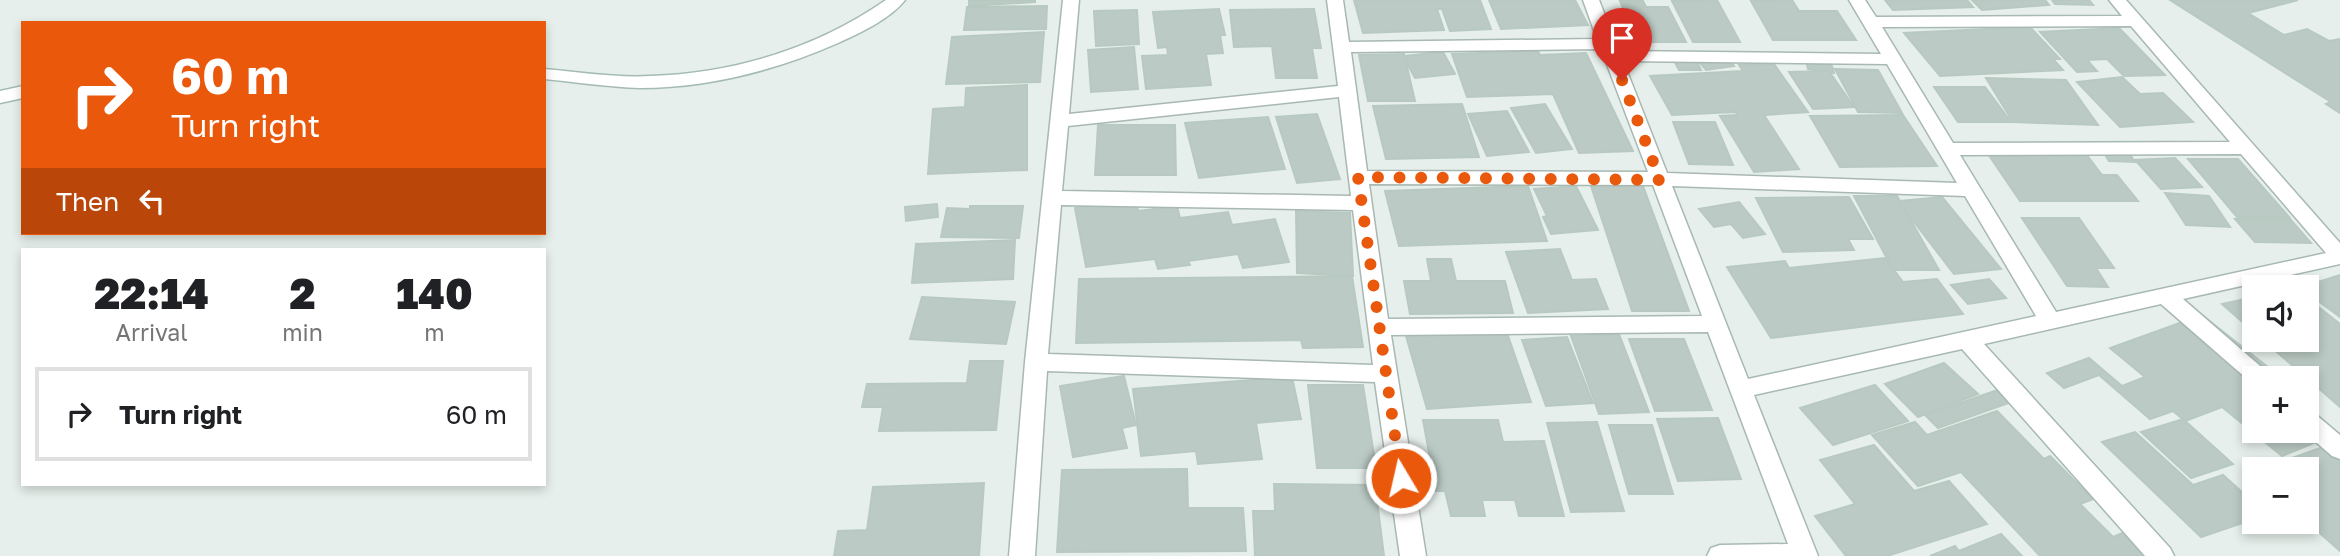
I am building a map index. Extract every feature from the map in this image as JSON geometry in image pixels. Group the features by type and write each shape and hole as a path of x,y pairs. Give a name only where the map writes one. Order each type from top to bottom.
{"street":[{"path":"546,74 651,82 743,70 803,51 877,16 897,0"},
{"path":"1021,556 1036,362 1071,0"},
{"path":"1335,0 1361,203 1413,556"},
{"path":"1591,0 1805,556 1720,556"},
{"path":"1857,0 2051,322"},
{"path":"1741,389 2340,257 2117,0"},
{"path":"1870,22 2136,21"},
{"path":"1341,47 1610,50 1893,59"},
{"path":"1060,121 1347,91"},
{"path":"0,97 21,92"},
{"path":"1947,149 2246,149"},
{"path":"1358,177 1660,180 1971,190"},
{"path":"1052,198 1361,203"},
{"path":"2165,296 2245,366"},
{"path":"1379,327 1716,324"},
{"path":"1967,340 2161,556"},
{"path":"1036,362 1385,374"},
{"path":"2319,431 2340,449"}],"building":[{"path":"969,0 1035,0 1035,2 969,6"},
{"path":"1354,0 1480,0 1491,29 1450,31 1442,9 1437,9 1444,30 1363,33"},
{"path":"1489,0 1575,0 1588,25 1501,29"},
{"path":"1717,0 1740,42 1693,42 1672,1"},
{"path":"1792,0 1799,11 1837,11 1856,40 1773,40 1751,1"},
{"path":"1885,0 1967,0 1973,7 1893,10"},
{"path":"1972,0 2045,0 2049,5 1982,10"},
{"path":"2052,0 2089,0 2093,5 2055,4"},
{"path":"2170,0 2298,0 2248,13 2284,35 2307,29 2329,41 2340,39 2340,113 2326,104 2331,102"},
{"path":"1620,1 1643,1 1646,7 1668,7 1686,42 1638,42"},
{"path":"1047,6 1046,29 964,30 967,7"},
{"path":"1219,9 1225,35 1220,35 1223,53 1206,54 1211,85 1146,89 1142,56 1168,55 1167,47 1158,48 1153,12"},
{"path":"1314,9 1321,48 1312,48 1317,78 1276,78 1272,46 1234,47 1230,10"},
{"path":"1137,10 1139,44 1096,46 1094,11"},
{"path":"2030,27 2060,59 2053,59 2063,70 1940,76 1904,33"},
{"path":"2119,28 2165,75 2124,76 2107,59 2087,60 2097,71 2077,72 2040,32"},
{"path":"1044,32 1040,82 946,84 952,37"},
{"path":"1134,47 1138,89 1091,92 1088,50"},
{"path":"1538,51 1540,55 1586,53 1633,151 1579,153 1553,94 1467,97 1452,54"},
{"path":"1443,52 1455,74 1415,78 1403,56"},
{"path":"1404,54 1415,101 1368,101 1359,55"},
{"path":"1724,54 1734,66 1706,70 1696,58"},
{"path":"1672,57 1695,57 1701,70 1679,70"},
{"path":"1806,60 1831,63 1834,73 1808,69"},
{"path":"1774,64 1808,112 1764,115 1799,169 1754,172 1720,116 1737,115 1736,112 1672,115 1650,76 1743,71 1739,65"},
{"path":"1835,69 1878,70 1902,113 1858,112"},
{"path":"1829,71 1854,107 1813,109 1789,72"},
{"path":"2122,77 2140,94 2163,93 2193,122 2120,127 2077,82"},
{"path":"1986,78 2066,80 2098,125 2013,122"},
{"path":"1027,85 1027,170 928,174 933,109 965,107 966,88"},
{"path":"1934,87 1985,87 2011,122 1958,122"},
{"path":"1462,104 1479,157 1386,159 1373,106"},
{"path":"1545,104 1572,149 1536,153 1511,108"},
{"path":"1507,111 1529,152 1487,156 1468,114"},
{"path":"1317,114 1340,179 1297,183 1276,117"},
{"path":"1903,115 1937,166 1840,167 1810,116"},
{"path":"1268,117 1285,169 1199,178 1185,123"},
{"path":"1673,122 1715,122 1733,165 1689,164"},
{"path":"1098,125 1175,125 1176,175 1095,175"},
{"path":"2099,145 2124,146 2135,162 2109,161"},
{"path":"1988,154 2086,154 2102,175 2117,175 2138,201 2020,201"},
{"path":"2175,158 2202,187 2161,189 2135,160"},
{"path":"2188,159 2238,159 2289,217 2237,217"},
{"path":"1528,186 1547,241 1399,246 1385,191"},
{"path":"1576,186 1598,230 1551,234 1543,217 1547,216 1534,189"},
{"path":"1591,186 1643,186 1689,311 1632,311"},
{"path":"2165,193 2209,196 2230,227 2186,225"},
{"path":"1854,196 1897,196 1939,270 1893,270"},
{"path":"1849,197 1873,239 1848,239 1854,250 1783,252 1756,198"},
{"path":"1942,197 2001,269 1954,274 1898,201"},
{"path":"1136,201 1138,211 1177,206 1180,218 1228,212 1232,225 1275,219 1289,262 1243,268 1238,254 1188,261 1190,265 1158,269 1155,259 1086,267 1075,208"},
{"path":"1739,202 1765,234 1743,238 1731,224 1714,227 1699,209"},
{"path":"937,204 938,217 906,221 905,207"},
{"path":"970,206 1023,206 1019,238 941,237 947,208 970,209"},
{"path":"1296,211 1350,213 1353,276 1297,273"},
{"path":"2022,218 2079,218 2114,268 2096,268 2108,287 2067,286"},
{"path":"2235,219 2290,219 2311,243 2255,242"},
{"path":"1015,240 1013,279 912,283 916,244"},
{"path":"1560,249 1572,280 1596,279 1608,309 1528,313 1506,252"},
{"path":"1885,258 1903,282 1937,279 1963,314 1771,338 1727,267 1785,261 1789,268"},
{"path":"1427,259 1451,259 1456,281 1505,281 1513,313 1410,314 1404,281 1431,281"},
{"path":"2340,275 2340,317 2319,302 2319,282"},
{"path":"1352,276 1363,347 1303,348 1301,340 1076,343 1079,279"},
{"path":"1989,279 2006,298 1968,304 1951,285"},
{"path":"922,297 1015,302 1006,344 910,339"},
{"path":"2242,300 2242,322 2222,304"},
{"path":"2319,307 2340,324 2340,407 2319,389 2319,366 2293,366 2277,352 2319,352"},
{"path":"2202,315 2242,347 2242,352 2249,352 2266,366 2242,366 2242,423 2222,407 2185,421 2173,411 2150,419 2099,375 2064,388 2047,373 2089,358 2122,386 2145,377 2110,348"},
{"path":"1506,330 1531,402 1427,409 1406,336"},
{"path":"1619,334 1649,412 1599,414 1571,336"},
{"path":"1567,337 1593,403 1546,406 1522,340"},
{"path":"1629,339 1684,339 1712,410 1655,411"},
{"path":"970,361 1003,361 996,430 879,431 883,407 862,407 867,384 967,383"},
{"path":"1944,363 1978,394 1918,417 1885,384"},
{"path":"1124,376 1136,425 1122,428 1127,448 1073,457 1060,386"},
{"path":"1292,377 1301,419 1256,423 1262,459 1198,464 1196,451 1141,456 1133,389"},
{"path":"1308,385 1363,385 1376,468 1317,468"},
{"path":"1875,385 1908,421 1833,445 1800,408"},
{"path":"1998,390 2011,402 1938,428 1925,415"},
{"path":"1997,411 2044,459 2050,456 2093,499 2080,504 2113,537 2125,532 2149,556 2040,556 1961,472 1918,486 1872,435 1915,422 1927,435"},
{"path":"1718,418 1741,479 1678,481 1657,419"},
{"path":"2183,419 2233,464 2191,478 2141,432"},
{"path":"1423,420 1498,420 1503,442 1544,441 1564,516 1519,516 1515,500 1482,500 1485,516 1451,516 1445,491 1436,491"},
{"path":"1597,422 1624,511 1571,512 1547,423"},
{"path":"1609,425 1652,425 1673,494 1629,494"},
{"path":"2135,432 2193,485 2223,475 2242,492 2242,523 2201,537 2102,442"},
{"path":"2266,443 2314,443 2282,456"},
{"path":"1874,445 1914,491 1949,481 1987,524 1887,556 1846,556 1815,516 1855,504 1820,460"},
{"path":"2329,445 2340,454 2340,551 2319,532 2319,457 2294,457"},
{"path":"1187,469 1188,508 1243,508 1246,551 1057,552 1062,470"},
{"path":"984,483 979,556 834,556 838,531 867,530 873,487"},
{"path":"1274,484 1375,485 1384,556 1255,556 1253,511 1275,511"},
{"path":"2001,534 2022,556 1930,556 1955,546 1959,551"}],"route":[{"path":"1401,478 1358,177 1660,180 1622,80"}]}
